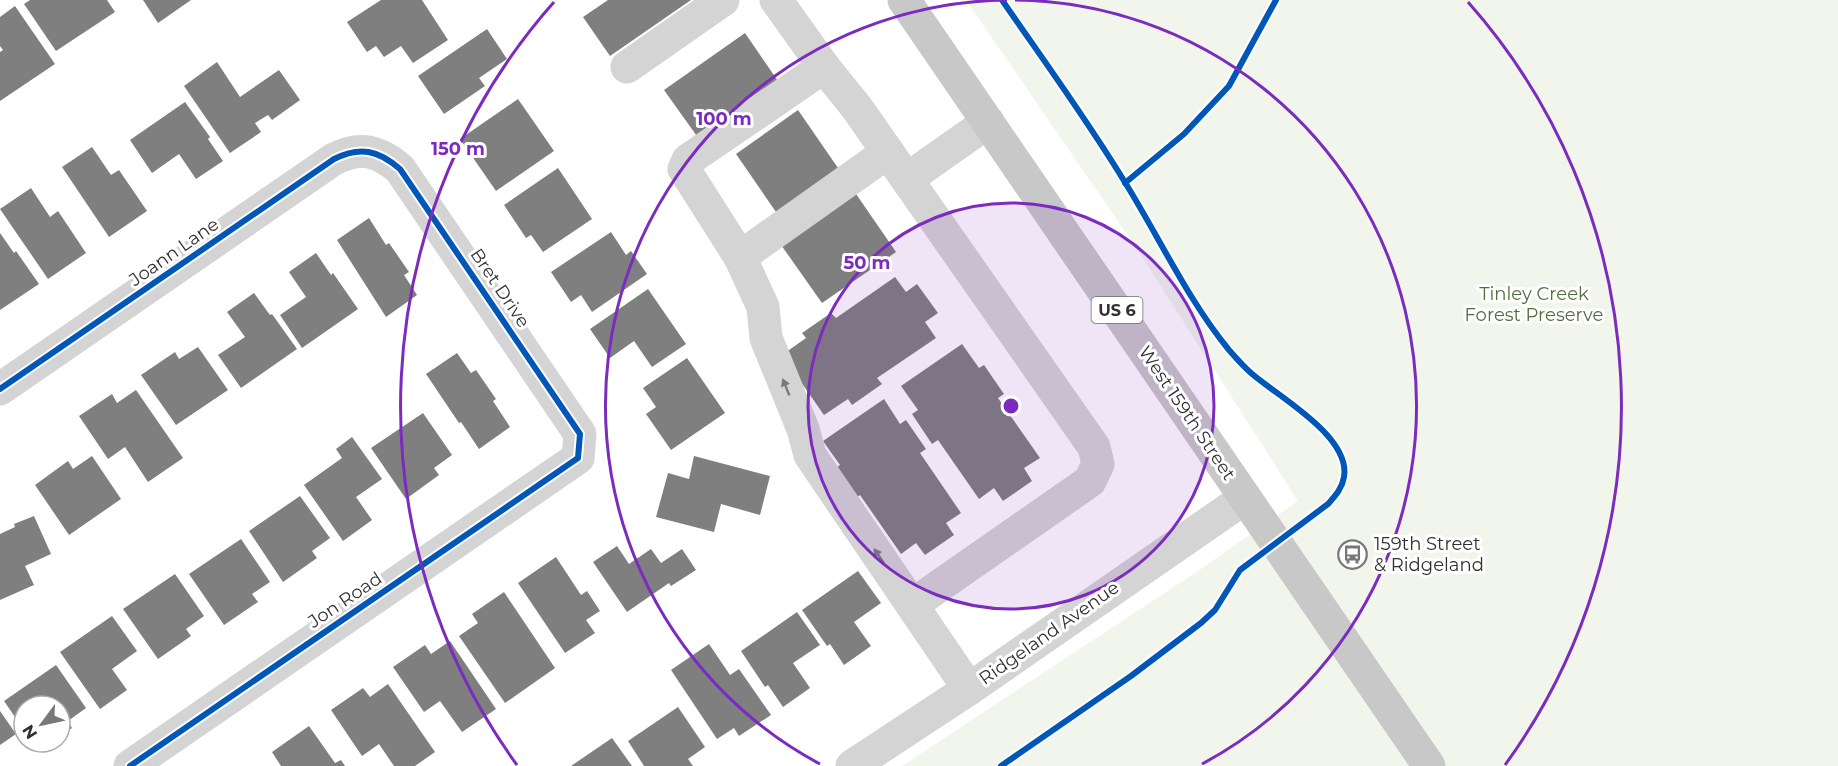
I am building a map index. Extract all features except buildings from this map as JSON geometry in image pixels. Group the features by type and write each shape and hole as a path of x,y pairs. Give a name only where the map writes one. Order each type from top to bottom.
{"main road":[{"name":"West 159th Street","path":"904,0 1429,766"}],"street":[{"path":"627,67 723,0"},
{"path":"776,0 824,67 857,108 1094,447 1098,464 1090,481 912,605"},
{"path":"824,67 688,160 684,170 740,257 763,307 766,338 803,429 810,455 969,689"},
{"path":"907,179 988,122"},
{"name":"Joann Lane","path":"0,389 334,159 352,152 370,152"},
{"name":"Bret Drive","path":"370,152 387,158 400,169 569,415 580,434 578,458"},
{"path":"740,257 888,152"},
{"name":"Jon Road","path":"129,766 578,458"},
{"name":"Ridgeland Avenue","path":"852,766 969,689 1245,498"}],"green space":[{"name":"Tinley Creek Forest Preserve","path":"966,0 1838,0 1838,766 902,766 1198,571 1298,501 1139,252"}],"cycle path":[{"path":"1001,766 1131,676 1201,623 1215,610 1240,570 1328,504 1340,489 1344,477 1343,462 1325,432 1248,370 1214,331 1187,290 1139,205 1081,114 1002,0"},
{"path":"1125,183 1184,134 1229,86 1276,0"},
{"path":"0,389 334,159 361,151 376,154 400,169 580,434 578,458 130,766"}],"place":[{"name":"159th Street & Ridgeland","path":"1353,554"}]}
